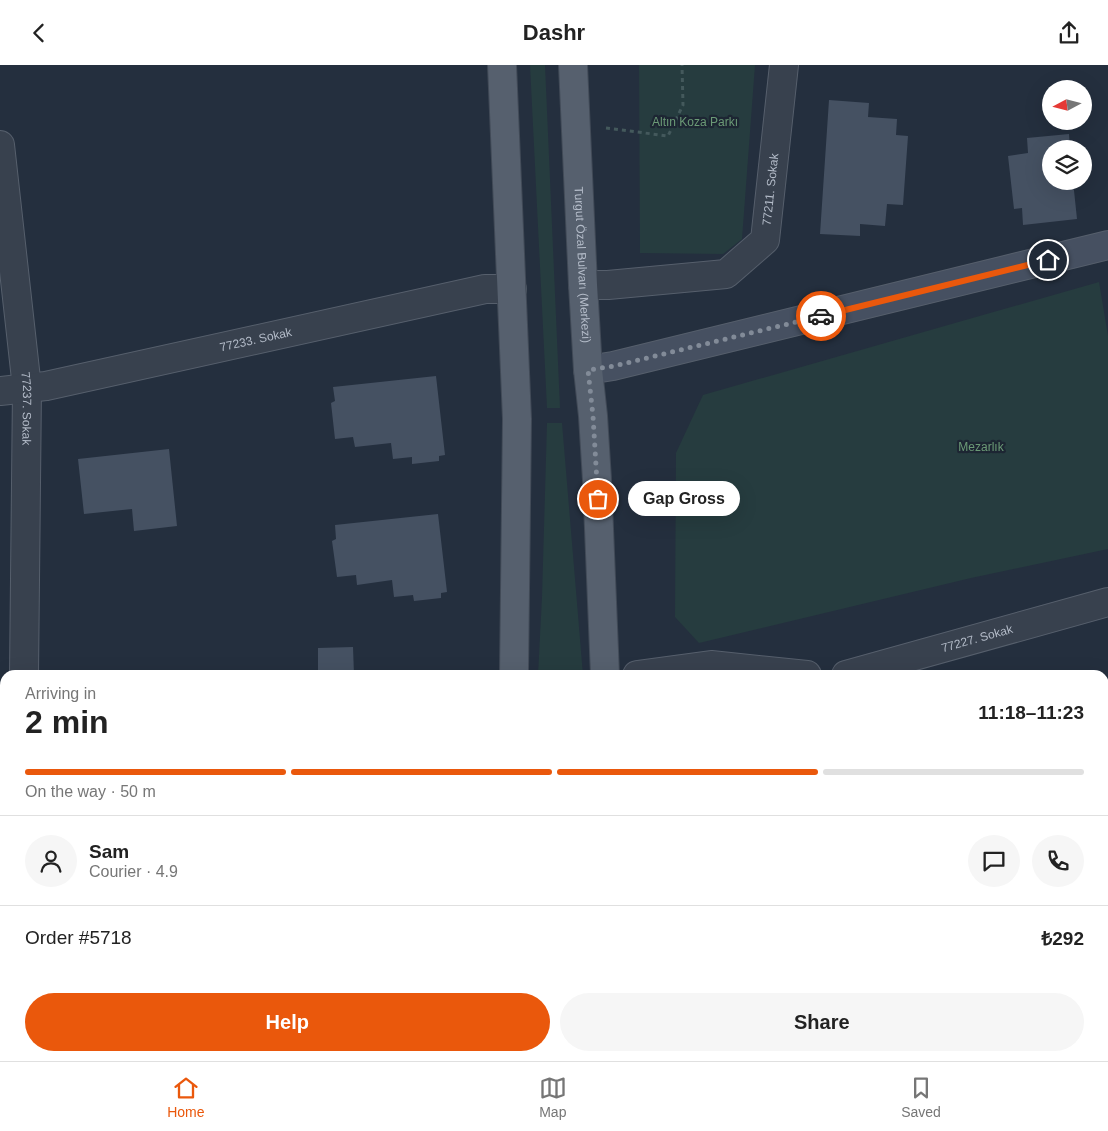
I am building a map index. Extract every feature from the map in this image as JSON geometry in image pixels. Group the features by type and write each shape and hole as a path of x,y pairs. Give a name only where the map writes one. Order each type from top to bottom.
{"main road":[{"path":"502,65 517,419 514,670"},
{"name":"Turgut Özal Bulvarı (Merkezi)","path":"573,65 583,285 597,480 605,670"},
{"path":"588,370 614,366 1108,245"}],"street":[{"name":"77211. Sokak","path":"583,285 608,285 726,275 765,240 784,65"},
{"name":"77237. Sokak","path":"0,145 27,388 24,670"},
{"name":"77233. Sokak","path":"0,391 46,386 485,289 512,289"},
{"name":"77227. Sokak","path":"864,670 1108,602"},
{"path":"674,670 711,665 759,670"}],"path":[{"path":"601,127 668,136 683,105 682,65"}],"green space":[{"path":"530,65 545,65 560,408 547,408"},
{"name":"Altın Koza Parkı","path":"639,65 755,65 742,239 723,254 640,253"},
{"name":"Mezarlık","path":"1099,282 1108,336 1108,549 971,578 699,643 675,617 676,453 703,395"},
{"path":"547,423 562,423 583,670 538,670"}],"building":[{"path":"829,100 869,103 868,117 897,119 896,135 908,136 903,205 887,204 885,226 860,224 860,236 820,234"},
{"path":"1069,134 1069,140 1042,140 1042,190 1074,190 1077,219 1023,225 1022,208 1014,209 1008,156 1028,153 1027,138"},
{"path":"436,376 445,455 439,456 439,461 412,464 412,457 393,459 391,443 355,447 353,437 335,439 331,403 335,401 333,387"},
{"path":"169,449 177,526 134,531 132,509 84,514 78,459"},
{"path":"438,514 447,592 441,593 441,598 414,601 413,595 394,597 392,580 357,585 356,575 337,577 332,541 336,539 335,525"},
{"path":"353,647 354,670 318,670 318,648"}],"way so far":[{"path":"598,499 588,370 614,366 821,316"}],"place":[{"name":"Gap Gross","path":"598,499"}],"route":[{"path":"821,316 1048,260"}]}
